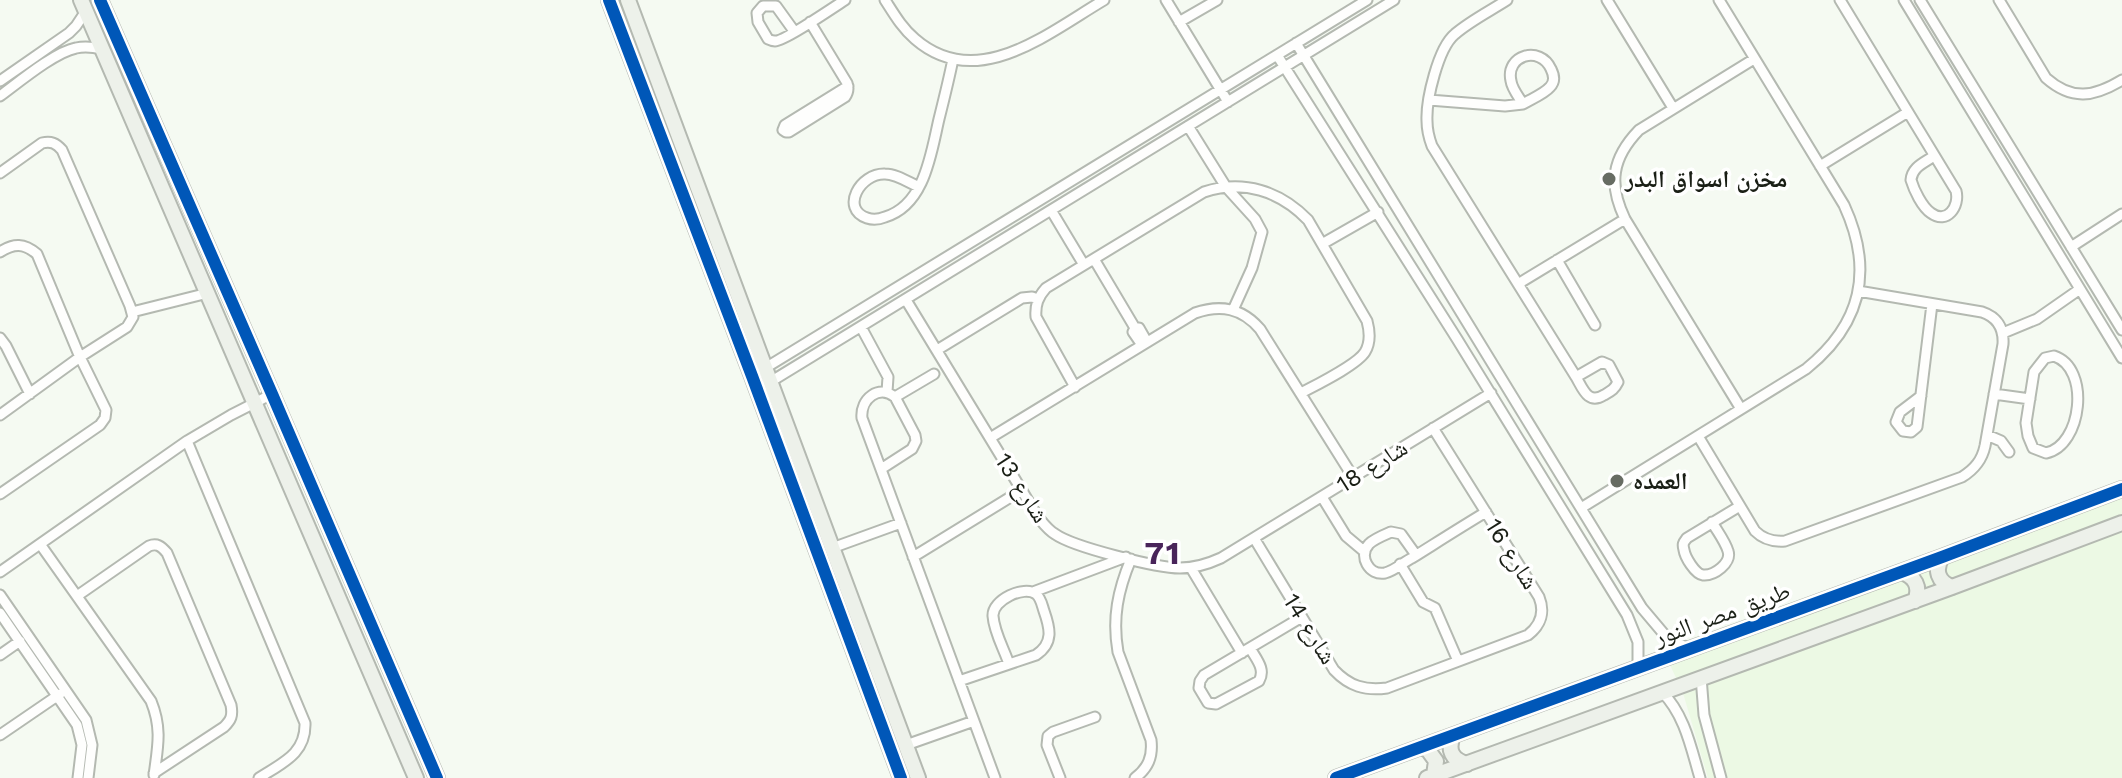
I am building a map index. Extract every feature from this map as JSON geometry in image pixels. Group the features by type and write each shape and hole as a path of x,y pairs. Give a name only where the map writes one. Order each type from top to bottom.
{"street":[{"path":"100,0 437,778"},
{"path":"609,0 832,548 918,778"},
{"path":"628,0 901,778"},
{"path":"794,31 845,0"},
{"path":"885,0 915,39 953,59 981,60 1009,54 1104,0"},
{"path":"1166,0 1228,102"},
{"path":"1179,22 1217,0"},
{"path":"761,379 1220,89 1367,0"},
{"path":"761,379 861,327 1393,0"},
{"path":"1507,0 1450,39 1441,56 1427,118 1432,146 1587,396 1595,399 1614,389 1618,382 1609,365 1602,362 1576,377"},
{"path":"1607,0 1673,108"},
{"path":"1840,0 1956,191 1956,206 1941,217 1928,212 1911,180 1916,167 1934,156"},
{"path":"1904,0 2122,358"},
{"path":"1920,0 2122,330"},
{"path":"1999,0 2052,84 2068,92 2086,94 2101,92 2122,80"},
{"path":"1581,508 1806,369 1822,356 1845,326 1858,291 1861,269 1859,247 1844,205 1721,1"},
{"path":"0,81 76,26 83,5"},
{"path":"83,5 416,778"},
{"path":"810,22 848,86 845,97 789,132 783,130 785,125 848,86"},
{"path":"62,38 70,49"},
{"path":"1296,43 1652,622 1669,640 1692,648"},
{"path":"0,96 70,49 102,49"},
{"path":"1277,55 1491,393 1632,624 1638,642 1638,668"},
{"path":"1429,100 1505,106 1523,104 1549,89 1553,82 1548,63 1538,56 1525,56 1512,68 1510,80 1523,104"},
{"path":"919,187 888,174 874,175 855,194 857,209 867,218 890,216 903,207 919,187 928,166 953,59"},
{"path":"1741,409 1625,219 1614,188 1620,155 1639,130 1754,59"},
{"path":"1820,166 1908,112"},
{"path":"1188,126 1226,187 1255,219 1262,232 1252,268 1233,310"},
{"path":"1992,143 2004,137"},
{"path":"0,173 42,143 57,144 133,317 127,327 0,415"},
{"path":"1075,387 1039,325 1035,308 1046,288 1204,192 1226,187 1261,189 1287,202 1308,220 1367,321 1370,337 1365,352 1301,393"},
{"path":"1051,210 1084,265"},
{"path":"1322,244 1378,212"},
{"path":"2071,247 2122,214"},
{"path":"1518,284 1625,219"},
{"path":"0,252 11,245 21,245 37,254 106,410 100,425 0,494"},
{"path":"1094,259 1135,328 1139,328 1144,343"},
{"path":"1557,260 1595,325"},
{"path":"2003,333 2037,319 2080,289"},
{"path":"1698,436 1759,535 1768,540 1785,541 1962,477 1980,461 2003,344 2003,333 1998,322 1988,314 1858,291"},
{"path":"132,312 208,293"},
{"path":"937,350 1022,298 1038,299"},
{"name":"شارع 13","path":"906,300 1043,524 1055,535 1172,568 1191,568 1214,562 1254,538"},
{"path":"1921,396 1932,304"},
{"path":"990,438 1195,313 1220,307 1253,320 1353,477"},
{"path":"861,327 888,377 891,394 916,441 912,449 881,469"},
{"path":"1457,339 1471,330"},
{"path":"0,338 30,394"},
{"path":"2049,356 2064,360 2076,382 2077,412 2065,440 2050,453 2037,451 2030,442 2026,423 2030,399 2034,372 2040,362 2049,356"},
{"path":"946,366 891,394 880,392 866,399 861,408 862,418 995,778"},
{"name":"شارع 18","path":"1254,538 1491,393"},
{"path":"0,572 187,441 272,394"},
{"path":"1994,394 2030,399"},
{"path":"267,430 284,423"},
{"name":"شارع 16","path":"1387,688 1528,635 1541,618 1542,603 1539,597 1433,428"},
{"path":"1987,435 2001,441 2009,452"},
{"path":"187,441 305,723 306,734 302,745 259,778"},
{"path":"1526,450 1541,441"},
{"name":"طريق مصر النور","path":"1336,778 2122,489"},
{"path":"913,557 1022,490"},
{"path":"1322,497 1346,536 1365,552"},
{"path":"1712,522 1729,552 1729,560 1709,574 1701,574 1695,570 1685,552 1684,543 1687,538 1712,522 1740,506"},
{"path":"1416,555 1404,537 1394,532 1387,533 1370,543 1365,552 1365,563 1377,573 1387,573 1486,512"},
{"path":"832,548 901,523"},
{"path":"1430,777 2122,523"},
{"name":"شارع 14","path":"1254,538 1334,670 1363,689 1387,688"},
{"path":"40,544 151,701 159,727 154,775"},
{"path":"77,596 149,546 155,544 167,553 231,705 232,714 224,727 154,775"},
{"path":"1942,557 1938,575 1941,581 1952,587"},
{"path":"1009,664 994,620 994,609 1001,600 1129,558"},
{"path":"1129,558 1118,595 1116,638 1118,652 1152,749 1148,765 1135,778"},
{"path":"1400,564 1423,602 1435,608 1458,661"},
{"path":"1191,568 1246,651 1262,669 1259,681 1213,705 1208,703 1199,688 1204,675 1246,651 1302,617"},
{"path":"1901,572 1916,582 1915,601"},
{"path":"959,681 1036,655 1046,646 1049,626 1040,598 1033,592"},
{"path":"0,595 62,692 77,725 81,757 78,778"},
{"path":"0,613 86,720 92,745 88,778"},
{"path":"0,655 20,641"},
{"path":"1701,677 1704,715 1721,778"},
{"path":"0,735 62,692"},
{"path":"1662,692 1674,707 1686,732 1700,778"},
{"path":"1060,778 1047,745 1048,736 1095,717"},
{"path":"906,745 974,721"},
{"path":"1686,732 1707,727"},
{"path":"1453,736 1450,750 1460,762 1467,764"},
{"path":"1421,747 1428,750 1436,761 1437,769 1430,777"}],"shaded area":[{"path":"2122,481 2122,778 1708,778 1683,693 1670,665"}],"cycle path":[{"path":"100,0 437,778"},
{"path":"609,0 901,778"},
{"path":"1336,778 2122,489"}],"place":[{"name":"مخزن اسواق البدر","path":"1609,179"},
{"name":"العمده","path":"1617,481"}],"district":[{"name":"71","path":"1163,553"}]}
